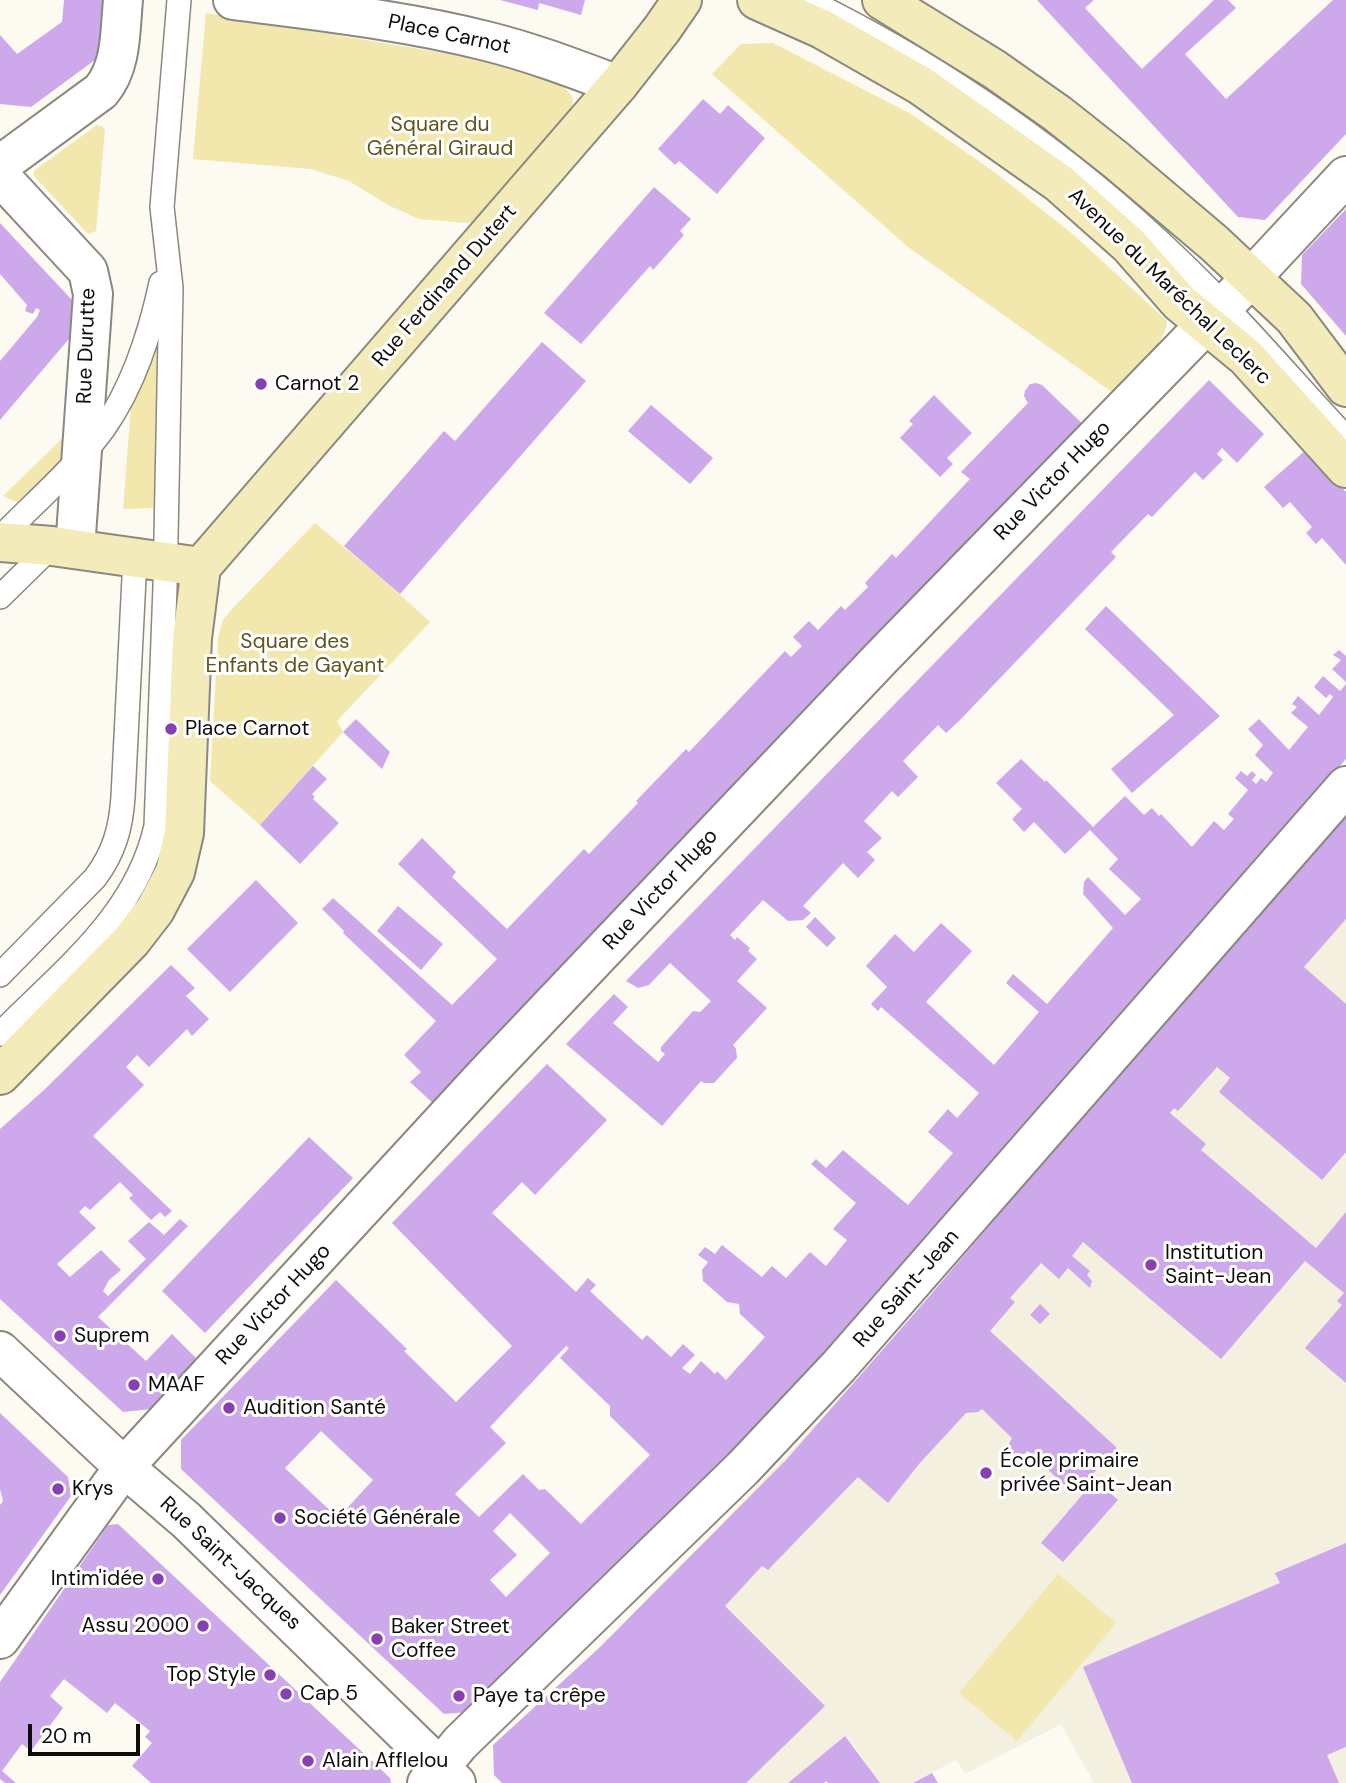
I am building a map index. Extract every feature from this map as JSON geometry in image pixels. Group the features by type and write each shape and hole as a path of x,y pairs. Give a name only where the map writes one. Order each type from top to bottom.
{"street":[{"path":"0,165 101,92 110,80 118,51 122,0"},
{"name":"Place Carnot","path":"233,0 342,14 449,32 516,49 618,85"},
{"name":"Rue Ferdinand Dutert","path":"167,568 618,85 682,0"},
{"name":"Avenue du Maréchal Leclerc","path":"757,0 853,46 920,85 989,131 1090,208 1129,245 1179,302 1229,300 1305,331 1332,372 1346,387"},
{"name":"Avenue du Maréchal Leclerc","path":"882,0 942,35 1059,114 1181,214 1229,300 1246,357 1346,467"},
{"name":"Rue Durutte","path":"0,176 88,271 92,283 82,455 63,548"},
{"name":"Rue Victor Hugo","path":"0,1639 124,1467 486,1074 882,657 1346,176"},
{"path":"0,540 63,548 167,568 192,638 184,833 171,881 143,927 0,1075"},
{"name":"Rue Saint-Jean","path":"440,1778 823,1384 1346,786"},
{"name":"Rue Saint-Jacques","path":"0,1350 124,1467 196,1529 440,1778"}],"lane":[{"path":"0,1034 111,921 133,889 148,855 156,826 167,568 171,288 162,207 179,0"},
{"path":"0,540 82,455 114,412 145,347 168,249 178,187 195,0"},
{"path":"807,0 891,42 956,83 1023,131 1229,300 1346,418"},
{"path":"842,0 903,33 1025,110 1136,198 1188,245 1229,300 1346,438"},
{"path":"0,597 63,548"},
{"path":"130,635 167,568"},
{"path":"0,975 105,866 118,835 123,797 130,635 136,618 167,568"},
{"path":"73,901 184,833"}],"shaded area":[{"name":"Institution Saint-Jean","path":"1346,812 1346,1783 1094,1783 1061,1724 965,1774 956,1760 912,1783 879,1783 845,1736 788,1783 743,1783 599,1648 719,1527 854,1384"}],"green space":[{"name":"Square du Général Giraud","path":"206,13 513,65 558,79 573,98 572,112 480,224 419,219 390,206 349,181 311,169 193,159"},
{"path":"773,43 911,114 997,174 1075,236 1167,321 1161,340 1154,349 1112,392 908,247 712,74 741,44"},
{"path":"97,125 105,130 96,231 88,234 33,175 35,170"},
{"path":"159,327 154,508 123,509 131,406 153,353"},
{"path":"72,429 71,454 22,504 3,496"},
{"name":"Square des Enfants de Gayant","path":"315,523 430,622 337,721 343,732 260,825 210,781 218,638 223,620 233,608"},
{"path":"1058,1574 1116,1623 1017,1741 959,1693"}],"building":[{"path":"64,0 108,0 103,54 31,107 0,104 0,35 17,54 62,22"},
{"path":"500,0 585,0 581,15 539,3 538,10"},
{"path":"1037,0 1094,0 1085,8 1142,69 1214,0 1228,0 1236,8 1185,54 1226,99 1333,0 1346,0 1346,134 1265,220 1238,217"},
{"path":"703,99 720,114 728,105 765,138 717,194 679,161 675,165 658,149"},
{"path":"654,187 691,219 680,231 684,235 653,270 650,266 581,344 544,313"},
{"path":"1346,209 1346,336 1301,284 1302,255"},
{"path":"0,223 72,300 74,333 0,420 0,361 40,310 36,308 33,314 25,311 27,305 0,274"},
{"path":"542,342 586,381 400,594 344,546 444,431 455,441"},
{"path":"1209,380 1264,434 1237,463 1222,448 1217,454 1223,460 1203,480 1195,472 1152,517 1148,514 1111,552 1116,557 960,720 946,733 938,725 903,761 918,777 898,797 892,791 864,821 882,838 867,852 875,860 858,878 843,863 803,906 811,913 803,920 788,921 763,900 730,935 735,940 737,937 750,948 748,951 757,959 737,981 767,1008 733,1045 737,1058 714,1083 701,1081 662,1126 566,1044 614,994 628,1007 613,1023 658,1062 665,1054 661,1047 693,1011 700,1012 711,1001 670,963 649,985 638,988 626,981"},
{"path":"1030,384 1042,385 1089,430 436,1106 410,1082 421,1072 404,1055 436,1021 343,933 322,909 333,898 452,1005 497,959 398,864 422,838 456,872 452,877 507,929 584,849 589,854 686,749 689,752 785,651 791,657 802,646 793,637 809,621 818,630 841,606 845,610 868,587 865,583 892,554 896,558 970,479 961,472 1028,403 1024,396 1025,391"},
{"path":"934,395 972,433 947,458 953,464 940,477 900,438 913,424 909,421"},
{"path":"651,405 713,458 690,484 628,431"},
{"path":"1307,449 1346,492 1346,565 1322,538 1316,544 1306,533 1312,527 1290,502 1283,508 1264,487"},
{"path":"1106,606 1220,716 1132,793 1111,769 1174,715 1085,629"},
{"path":"1339,650 1346,656 1346,682 1332,669 1341,660 1333,655"},
{"path":"1323,676 1340,691 1346,684 1346,759 917,1257 716,1473 469,1712 444,1714 181,1469 181,1440 336,1280 407,1349 404,1351 456,1402 512,1346 392,1223 547,1064 607,1120 535,1195 522,1182 492,1213 576,1292 588,1278 596,1285 590,1291 642,1340 647,1335 671,1357 683,1344 695,1355 682,1368 690,1374 701,1361 726,1380 765,1337 740,1314 739,1304 727,1302 703,1281 702,1270 708,1262 698,1255 705,1247 715,1254 722,1245 762,1277 772,1266 786,1278 810,1252 826,1266 847,1240 833,1229 856,1203 811,1164 816,1159 826,1168 843,1150 908,1205 953,1153 928,1132 948,1109 957,1118 979,1093 881,1007 878,1011 871,1004 887,987 866,966 895,934 914,952 941,923 972,951 926,1002 994,1065 1039,1012 1006,983 1013,974 1047,1004 1113,928 1083,894 1084,882 1088,877 1125,915 1141,899 1109,869 1118,859 1090,830 1065,854 1034,822 1024,832 1012,819 1022,809 996,783 1021,759 1093,827 1125,796 1144,815 1152,808 1159,816 1161,814 1192,847 1214,821 1224,830 1234,819 1228,814 1248,790 1235,778 1241,771 1247,776 1252,771 1256,775 1252,780 1256,784 1261,778 1266,782 1273,773 1255,755 1263,745 1248,729 1259,719 1289,750 1308,727 1291,713 1297,707 1292,704 1298,696 1319,715 1333,697 1330,694 1326,698 1314,687","holes":["566,1346 569,1348 560,1358 610,1406 610,1416 650,1455 581,1524 545,1489 539,1490 523,1474 479,1517 455,1494 506,1443 490,1427","321,1431 373,1480 338,1518 285,1468","510,1513 550,1553 506,1597 490,1580 517,1555 493,1531"]},
{"path":"356,719 390,752 382,769 343,732"},
{"path":"313,766 327,779 312,794 315,797 313,799 339,823 300,864 260,825"},
{"path":"1346,810 1346,919 1304,967 1346,1004 1346,1152 1322,1180 1219,1092 1230,1078 1217,1067 1178,1111 1174,1108 1170,1113 1206,1144 1201,1150 1316,1248 1346,1212 1346,1383 1305,1348 1342,1305 1337,1301 1344,1293 1305,1261 1221,1359 1083,1242 1072,1256 1090,1271 1087,1275 1092,1281 1090,1288 1068,1268 1059,1279 1041,1263 1010,1298 1015,1302 990,1331 1117,1448 1074,1494 1028,1451 1019,1457 1012,1455 1008,1446 1012,1438 982,1409 966,1413 919,1464 888,1503 858,1477 768,1570 762,1566 725,1606 825,1706 746,1783 502,1783 494,1775 493,1745 599,1648 786,1460"},
{"path":"256,880 298,923 230,992 187,949"},
{"path":"398,906 443,944 421,970 377,931"},
{"path":"815,917 836,938 827,947 806,927"},
{"path":"171,965 195,988 186,996 209,1019 192,1036 187,1029 149,1067 137,1055 126,1067 144,1085 93,1136 172,1211 165,1217 160,1212 151,1220 129,1198 133,1195 120,1182 90,1210 85,1206 79,1212 96,1228 57,1264 70,1277 101,1250 121,1270 109,1280 103,1291 108,1296 146,1259 128,1241 149,1222 164,1235 180,1219 188,1226 98,1317 146,1361 172,1334 198,1360 152,1409 123,1412 0,1299 0,1129 44,1090"},
{"path":"309,1137 353,1178 205,1333 162,1291"},
{"path":"1040,1304 1050,1314 1040,1324 1030,1315"},
{"path":"0,1413 68,1477 71,1496 0,1595 0,1505 3,1501 0,1489"},
{"path":"1095,1480 1118,1500 1063,1562 1041,1543"},
{"path":"118,1524 390,1778 391,1783 151,1783 132,1766 152,1743 145,1737 150,1731 115,1703 107,1713 64,1679 50,1696 63,1708 31,1751 22,1744 2,1771 16,1783 5,1783 0,1779 0,1682 108,1525"},
{"path":"1346,1543 1346,1747 1327,1755 1339,1783 1132,1783 1083,1667 1280,1583 1275,1573"},
{"path":"845,1736 880,1783 788,1783"},
{"path":"932,1773 938,1783 913,1783"}],"place":[{"name":"Carnot 2","path":"261,384"},
{"name":"Place Carnot","path":"171,729"},
{"name":"Institution Saint-Jean","path":"1151,1265"},
{"name":"Suprem","path":"60,1336"},
{"name":"MAAF","path":"134,1385"},
{"name":"Audition Santé","path":"229,1408"},
{"name":"École primaire privée Saint-Jean","path":"986,1473"},
{"name":"Krys","path":"58,1489"},
{"name":"Société Générale","path":"280,1518"},
{"name":"Intim'idée","path":"158,1579"},
{"name":"Assu 2000","path":"203,1626"},
{"name":"Baker Street Coffee","path":"377,1639"},
{"name":"Top Style","path":"270,1675"},
{"name":"Cap 5","path":"286,1694"},
{"name":"Paye ta crêpe","path":"459,1696"},
{"name":"Alain Afflelou","path":"308,1761"}]}
